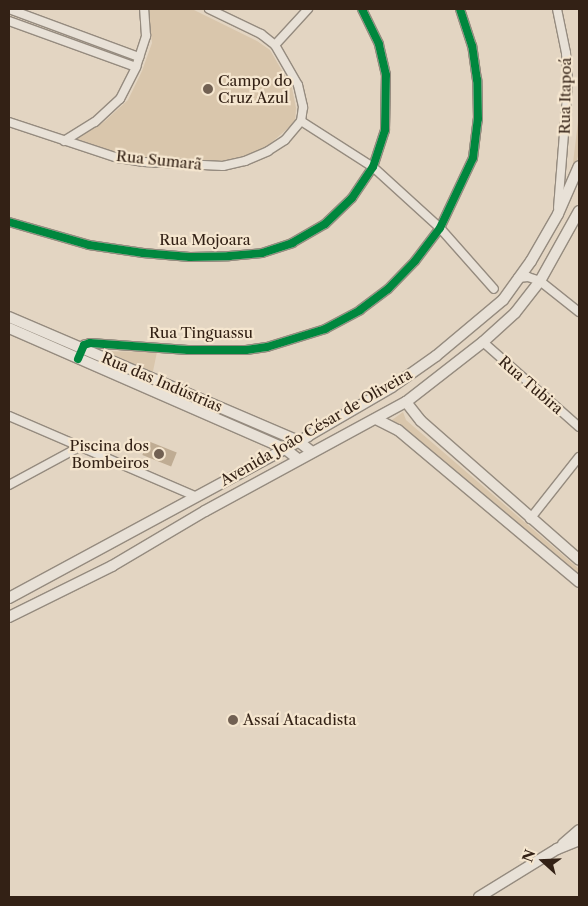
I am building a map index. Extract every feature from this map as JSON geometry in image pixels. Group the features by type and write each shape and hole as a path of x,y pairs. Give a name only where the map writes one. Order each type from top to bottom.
{"main road":[{"name":"Avenida João César de Oliveira","path":"9,598 298,441 392,387 436,356 503,300 558,214 579,166"},
{"name":"Avenida João César de Oliveira","path":"9,617 112,566 298,459 406,402 483,342 515,313 540,281 579,211"},
{"name":"Rua das Indústrias","path":"9,317 298,441 312,452"},
{"name":"Rua das Indústrias","path":"9,328 284,448 298,459"},
{"path":"406,402 421,421 530,519 579,560"},
{"path":"376,419 398,430 579,582"},
{"path":"479,897 557,849 579,830"},
{"path":"557,849 579,840"}],"street":[{"path":"9,9 139,57"},
{"path":"64,141 95,122 120,99 136,67 146,36 144,9"},
{"path":"209,9 261,34 275,44 298,85 303,107 301,121 373,167 440,228 494,289"},
{"path":"275,44 308,9"},
{"name":"Rua Mojoara","path":"9,222 89,245 143,253 229,256 262,253 292,243 325,224 352,198 373,167 385,130 386,75 379,44 362,9"},
{"name":"Rua Tinguassu","path":"82,348 90,343 188,350 246,350 288,342 326,329 360,310 388,289 415,261 440,228 473,158 478,119 477,80 472,46 460,9"},
{"name":"Rua Itapoá","path":"556,9 566,54 567,108 558,214"},
{"path":"36,30 39,20"},
{"path":"9,21 136,67"},
{"name":"Rua Sumarã","path":"9,122 118,158 144,162 223,166 245,161 268,151 285,140 301,121"},
{"path":"518,278 528,277 540,281 579,312"},
{"name":"Rua Tubira","path":"483,342 579,427"},
{"path":"78,359 82,348"},
{"path":"9,416 195,496"},
{"path":"9,485 81,446"},
{"path":"530,519 579,457"}],"shaded area":[{"path":"148,9 192,9 257,41 270,50 292,88 296,108 295,122 264,149 222,163 125,155 77,139 105,121 128,100 142,71 152,43"},
{"path":"579,113 579,153 571,180"},
{"path":"93,351 157,352 152,376"},
{"path":"403,412 406,420 579,569 579,575 392,420"},
{"name":"Piscina dos Bombeiros","path":"148,441 177,453 171,467 142,455"}],"cycle path":[{"path":"9,222 89,245 143,253 190,257 262,253 292,243 325,224 352,198 373,167 385,130 386,75 379,44 362,9"},
{"path":"78,359 84,345 90,343 188,350 246,350 267,347 325,329 360,310 388,289 415,261 440,228 473,158 478,119 477,80 472,46 460,9"}],"place":[{"name":"Campo do Cruz Azul","path":"208,89"},
{"name":"Piscina dos Bombeiros","path":"159,454"},
{"name":"Assaí Atacadista","path":"233,720"}]}
